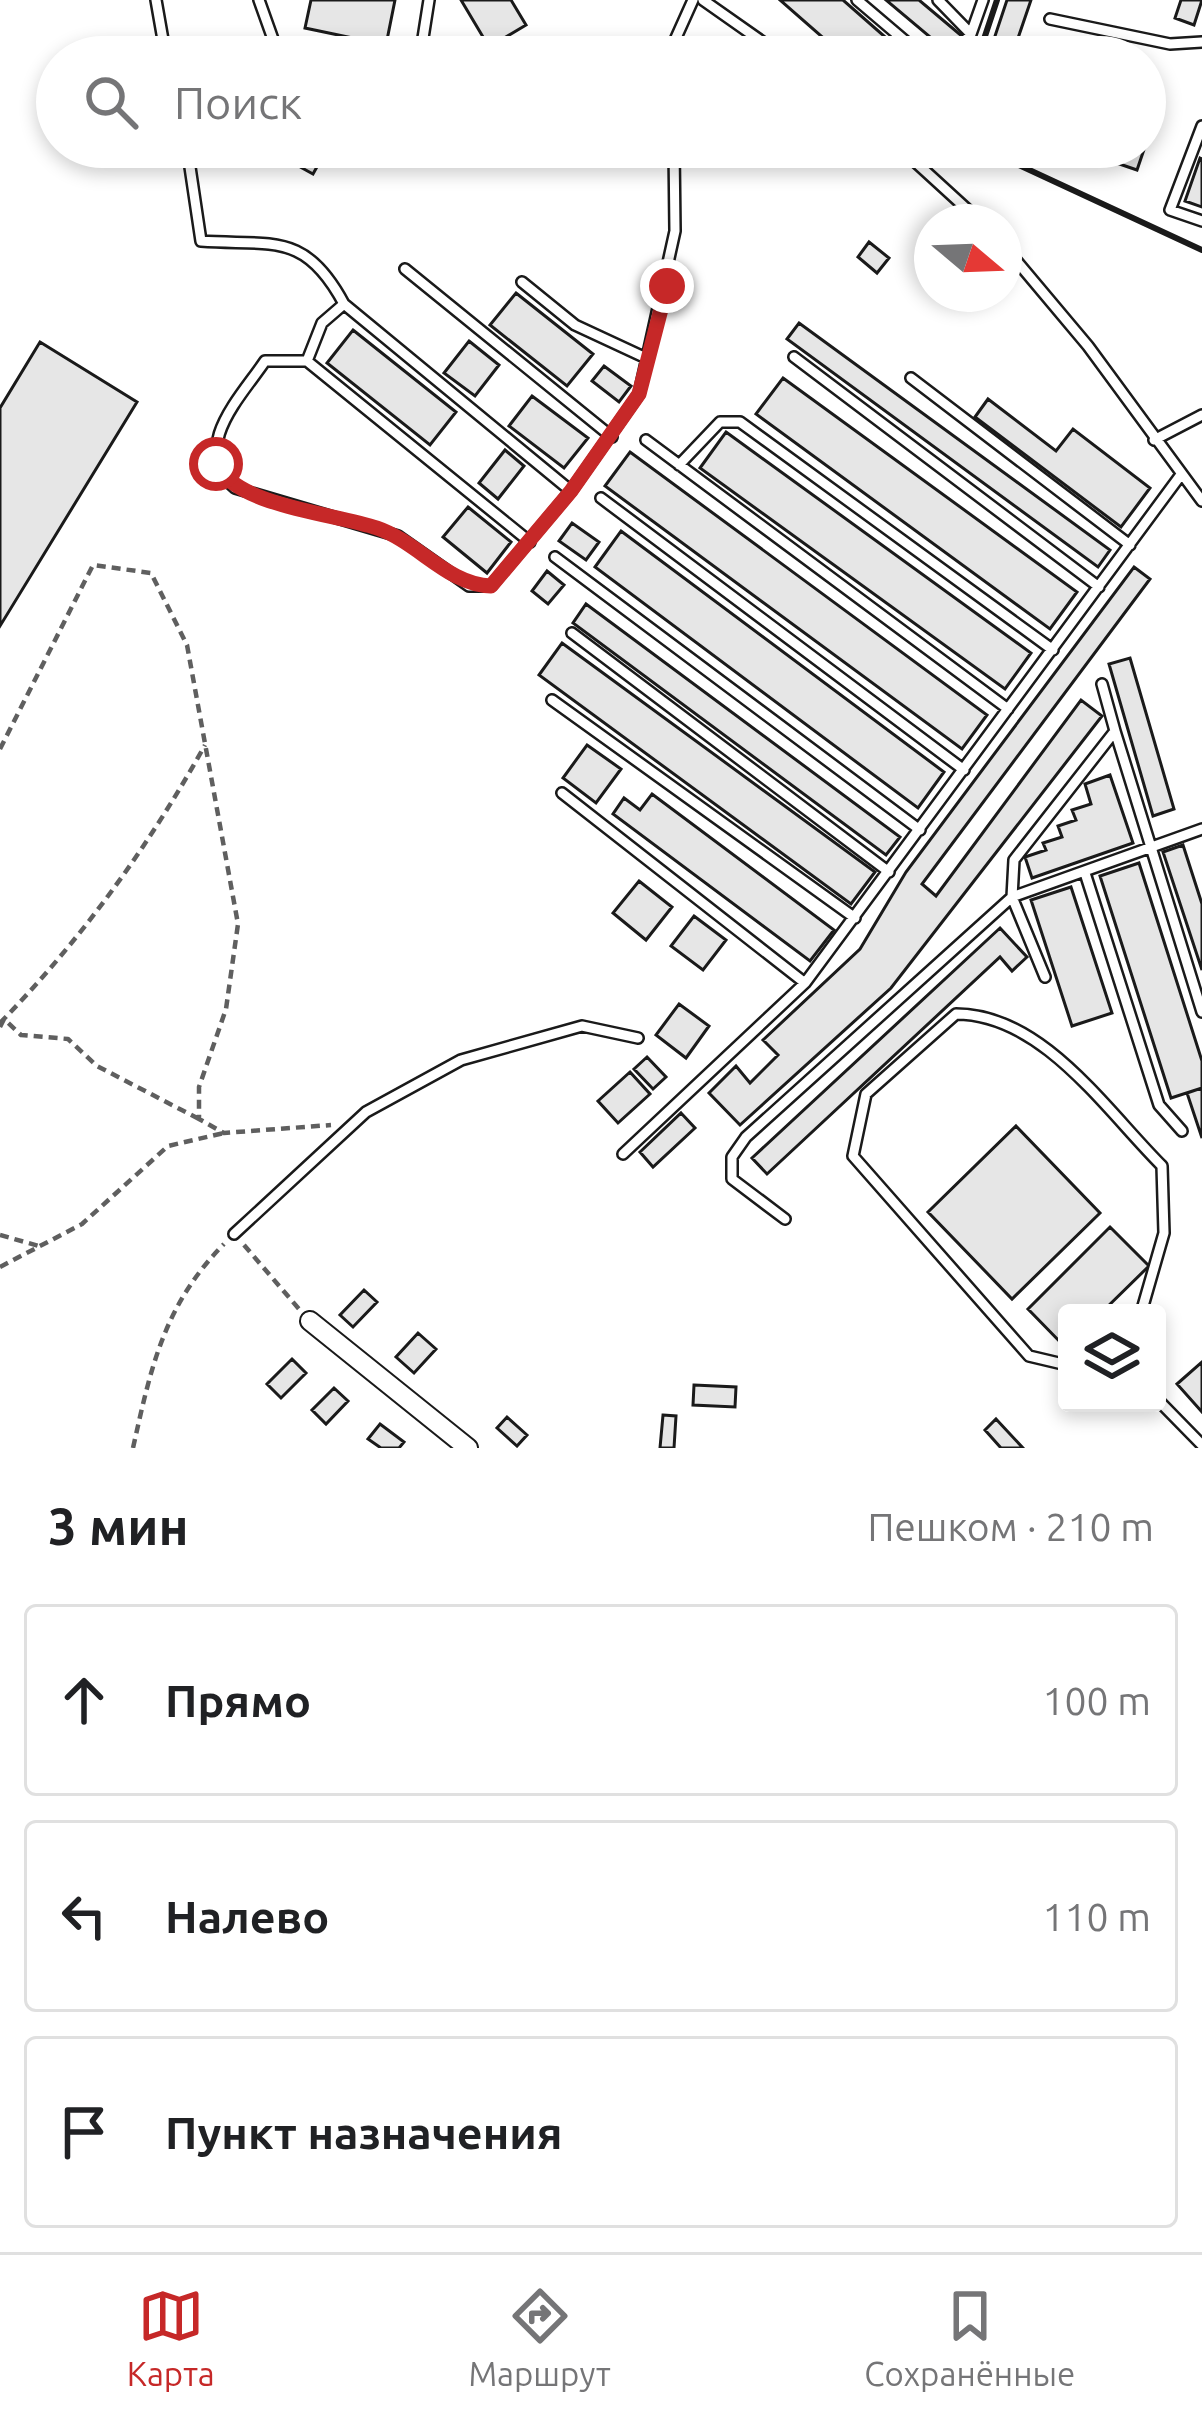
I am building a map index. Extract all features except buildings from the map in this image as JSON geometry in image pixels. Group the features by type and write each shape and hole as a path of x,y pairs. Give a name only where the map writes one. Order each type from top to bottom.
{"street":[{"path":"310,1321 468,1448"}],"lane":[{"path":"156,0 162,36"},
{"path":"259,0 272,36"},
{"path":"423,36 429,0"},
{"path":"677,36 693,0"},
{"path":"703,0 758,36"},
{"path":"728,0 730,14"},
{"path":"857,0 899,36"},
{"path":"938,0 971,34 983,0"},
{"path":"1050,19 1132,36"},
{"path":"1166,43 1202,42"},
{"path":"1202,126 1170,210 1202,221"},
{"path":"190,168 201,241 284,245 309,255 344,304 571,491"},
{"path":"530,542 307,362 265,361 221,425 216,464 236,488 398,536 469,586 491,586 530,542 571,491 639,394 675,231 674,168"},
{"path":"922,168 961,204"},
{"path":"1022,267 1088,346 1202,501"},
{"path":"405,269 611,437"},
{"path":"522,282 575,325 646,358"},
{"path":"307,362 322,323 344,304"},
{"path":"794,357 1099,587"},
{"path":"911,378 1130,545"},
{"path":"1154,440 1202,415"},
{"path":"679,465 720,422 740,422 1053,650"},
{"path":"646,440 1008,710"},
{"path":"623,1154 806,983 1180,476"},
{"path":"601,498 964,770"},
{"path":"555,557 920,830"},
{"path":"572,633 889,872"},
{"path":"1102,684 1202,1012"},
{"path":"552,700 855,918"},
{"path":"1045,977 1012,898 1014,860 1115,731"},
{"path":"562,793 806,983"},
{"path":"785,1220 732,1179 732,1157 746,1137 1012,898 1202,829"},
{"path":"1085,873 1159,1105 1182,1131"},
{"path":"1058,1363 1029,1356 853,1156 866,1094 956,1014 989,1014 1038,1041 1162,1166 1164,1233 1144,1304"},
{"path":"234,1234 354,1123 460,1060 582,1026 638,1038"},
{"path":"1166,1408 1202,1445"}],"path":[{"path":"0,749 93,565 152,573 187,645 238,924 226,1009 199,1087 199,1119"},
{"path":"205,745 161,825 64,952 1,1023 21,1035 68,1039 97,1066 224,1133"},
{"path":"0,1267 82,1224 168,1146 224,1133 354,1123"},
{"path":"133,1448 154,1353 190,1279 234,1234 310,1321"},
{"path":"0,1235 39,1246"}],"wall":[{"path":"985,36 997,0"},
{"path":"1025,168 1202,250"}],"route":[{"path":"216,464 236,488 372,526 421,548 469,586 491,586 571,491 639,394 667,286"}]}
